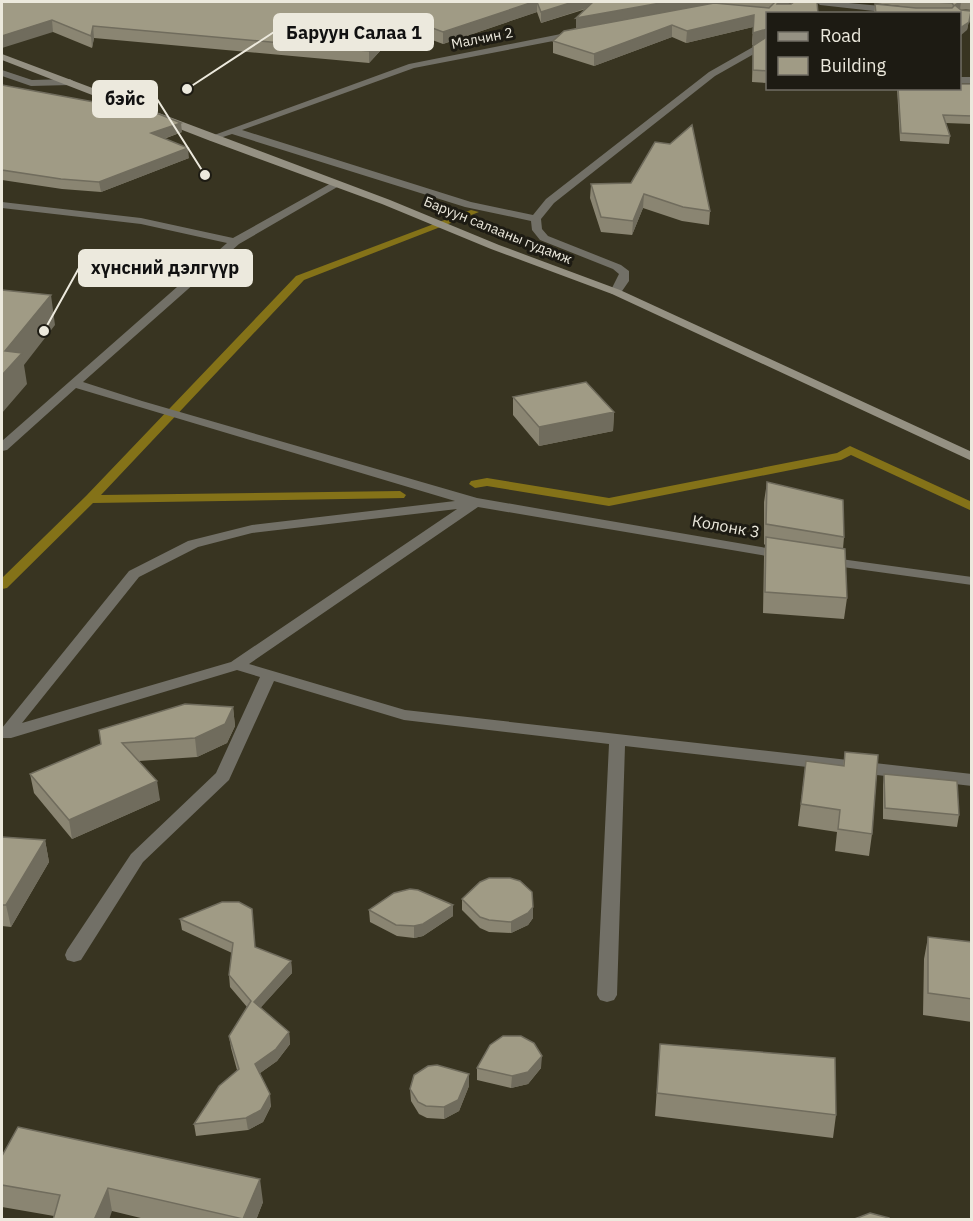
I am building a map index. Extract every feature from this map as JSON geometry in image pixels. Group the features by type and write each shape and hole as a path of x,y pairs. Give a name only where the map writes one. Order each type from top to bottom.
{"main road":[{"name":"Баруун салааны гудамж","path":"2,57 211,138 386,201 495,247 616,292 790,371 972,458"}],"street":[{"path":"820,2 904,10"},
{"name":"Малчин 2","path":"211,138 412,66 585,32"},
{"path":"616,292 625,273 616,267 544,238 537,230 536,219 550,201 580,176 712,74 766,43"},
{"path":"2,73 31,83 70,82"},
{"path":"234,131 469,205 536,219"},
{"path":"2,447 235,242 334,184"},
{"path":"2,205 141,221 235,242"},
{"path":"73,383 136,404 475,502"},
{"path":"4,735 237,665 475,502"},
{"path":"4,735 134,574 193,544 252,529 475,502"},
{"name":"Колонк 3","path":"475,502 800,557 972,580"},
{"path":"237,665 404,715 972,780"},
{"path":"74,955 137,858 223,776 268,675"},
{"path":"607,995 617,738"}],"building":[{"path":"2,2 533,2 443,32 419,23 381,38 369,51 93,26 91,36 52,20 2,36"},
{"path":"537,2 573,2 541,12"},
{"path":"593,2 666,2 576,18"},
{"path":"817,2 818,12 766,12 766,29 753,33 754,15 687,31 672,25 594,54 553,41 564,31 714,3 769,8 774,3"},
{"path":"935,2 960,2 955,5 961,10 971,11 969,22 961,27 961,12 876,12 875,4 916,8 952,8 954,6 952,3"},
{"path":"766,37 766,71 753,70 753,46"},
{"path":"961,84 972,84 972,116 943,115 950,136 901,133 898,90 961,90"},
{"path":"2,85 159,114 181,123 151,133 188,148 99,182 2,170"},
{"path":"692,125 710,211 683,207 644,194 633,221 601,217 591,184 631,183 655,142 670,144"},
{"path":"2,290 51,295 5,351 22,353 2,375"},
{"path":"586,382 614,412 539,427 513,397"},
{"path":"767,482 843,500 844,537 766,524"},
{"path":"766,537 845,549 847,598 765,592"},
{"path":"185,704 233,707 225,724 195,738 122,743 157,781 69,820 30,774 101,744 99,730"},
{"path":"845,752 878,755 872,834 838,829 840,810 801,804 806,761 844,766"},
{"path":"884,774 957,781 959,815 885,808"},
{"path":"2,837 45,840 6,905 2,905"},
{"path":"489,878 510,878 520,881 532,892 533,907 528,913 511,922 480,917 462,899 480,882"},
{"path":"410,889 418,890 453,905 423,924 414,926 396,925 369,910 394,893"},
{"path":"222,902 239,902 252,909 255,947 291,961 254,1002 289,1032 276,1049 255,1064 270,1094 261,1110 246,1118 194,1124 219,1086 239,1069 229,1036 251,1001 229,975 233,943 180,919"},
{"path":"928,937 972,942 972,999 928,993"},
{"path":"503,1036 521,1036 534,1043 542,1056 528,1072 512,1076 477,1068 490,1045"},
{"path":"660,1044 835,1058 836,1115 657,1093"},
{"path":"437,1065 469,1074 458,1100 444,1107 426,1106 418,1102 410,1089 414,1075 428,1066"},
{"path":"18,1127 260,1179 243,1219 108,1188 94,1220 53,1220 60,1195 2,1185 2,1156"},
{"path":"870,1213 889,1218 891,1220 852,1220"}],"waterway":[{"path":"90,499 300,278 474,212"},
{"path":"475,484 487,482 609,502 841,456 850,450 972,507"},
{"path":"90,499 400,495"},
{"path":"2,585 90,499"}],"place":[{"name":"Баруун Салаа 1","path":"187,89"},
{"name":"бэйс","path":"205,175"},
{"name":"хүнсний дэлгүүр","path":"44,331"}]}
